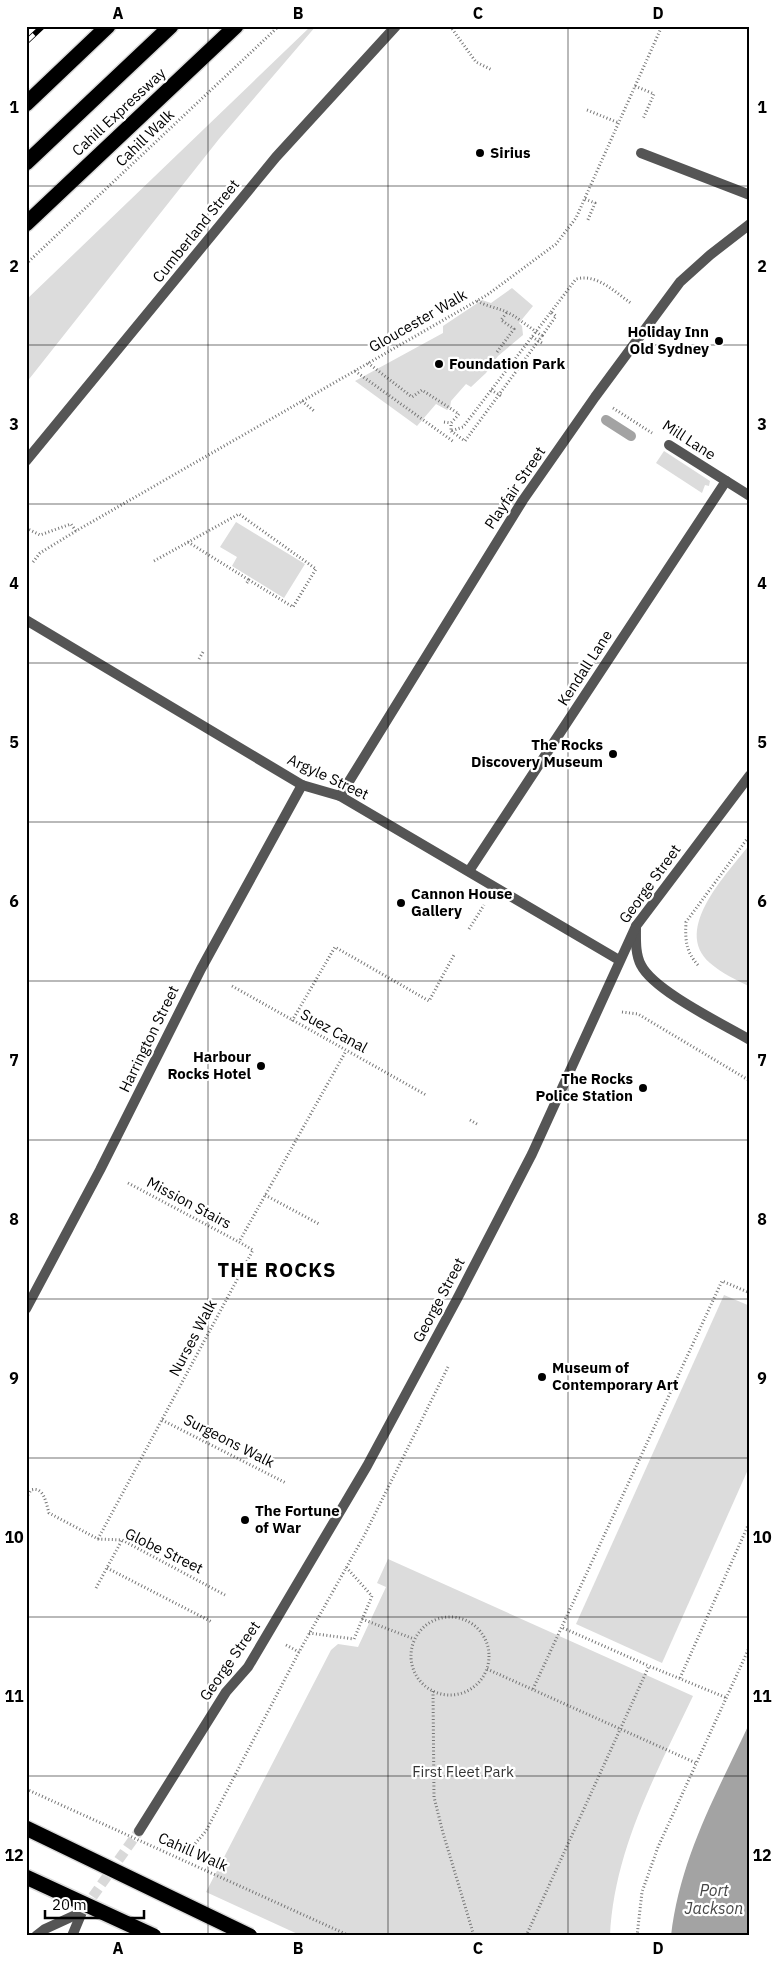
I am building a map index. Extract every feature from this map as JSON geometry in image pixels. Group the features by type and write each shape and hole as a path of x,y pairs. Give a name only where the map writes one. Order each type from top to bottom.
{"highway":[{"path":"26,104 108,26"},
{"path":"26,163 171,26"},
{"name":"Cahill Expressway","path":"26,224 236,26"},
{"path":"26,1828 250,1936"},
{"path":"26,1877 154,1936"}],"street":[{"name":"Cumberland Street","path":"26,461 276,157 396,26"},
{"path":"641,153 750,195"},
{"name":"Playfair Street","path":"340,796 523,500 595,397 680,282 710,255 750,224"},
{"name":"Mill Lane","path":"669,445 750,496"},
{"name":"Kendall Lane","path":"468,871 726,481"},
{"name":"Argyle Street","path":"26,620 302,785 340,796 619,960"},
{"name":"George Street","path":"139,1831 226,1692 248,1667 377,1448 532,1154 636,926 750,775"},
{"name":"Harrington Street","path":"26,1309 100,1170 200,968 302,785"},
{"path":"636,926 636,942 640,964 655,983 750,1040"},
{"path":"36,1936 45,1929 82,1912 72,1936"}],"path":[{"name":"Cahill Walk","path":"26,264 279,26"},
{"path":"450,26 476,62 492,70"},
{"name":"Gloucester Walk","path":"33,562 40,553 76,531 487,295 556,244 576,218 662,26"},
{"path":"635,86 654,94 643,119"},
{"path":"586,110 619,123"},
{"path":"585,199 595,203 587,222"},
{"path":"451,431 463,427 576,280 582,278 600,281 632,304"},
{"path":"476,300 490,307 508,310 542,336"},
{"path":"497,352 514,329 500,320 508,310"},
{"path":"451,431 465,441 556,316 551,312"},
{"path":"532,336 542,343"},
{"path":"368,364 412,396 422,390 459,414 452,424 451,431"},
{"path":"355,371 454,442"},
{"path":"492,390 503,397"},
{"path":"302,401 314,411"},
{"name":"Mill Lane","path":"613,408 669,445"},
{"path":"444,422 452,424"},
{"path":"154,561 188,542 239,514 316,570 293,607 247,582 188,542"},
{"path":"26,528 40,535 71,524 76,531"},
{"path":"199,659 203,652"},
{"path":"698,965 690,956 685,938 686,922 750,835"},
{"path":"292,1021 335,947 429,1001 454,954"},
{"name":"Suez Canal","path":"232,986 346,1052 426,1095"},
{"path":"617,1015 624,1011 638,1014 750,1081"},
{"path":"239,1242 346,1052"},
{"path":"470,1120 477,1124"},
{"name":"Mission Stairs","path":"128,1183 239,1242"},
{"path":"265,1195 318,1224"},
{"name":"Nurses Walk","path":"98,1539 253,1250 239,1242"},
{"path":"533,1689 563,1628 722,1281 750,1293"},
{"path":"186,1854 206,1832 309,1633 402,1461 450,1364"},
{"name":"Surgeons Walk","path":"162,1420 286,1483"},
{"name":"Globe Street","path":"26,1498 31,1490 38,1489 42,1492 49,1513 98,1539 122,1540 226,1595"},
{"path":"680,1678 750,1521"},
{"path":"96,1588 122,1540"},
{"path":"309,1633 354,1639 372,1596 346,1567"},
{"path":"107,1568 212,1622"},
{"path":"449,1616 465,1620 478,1628 485,1637 490,1658 487,1669 482,1679 465,1692 444,1695 433,1691 415,1675 411,1663 411,1650 414,1639 424,1626 438,1618 449,1616"},
{"path":"362,1619 414,1639"},
{"path":"563,1628 727,1698"},
{"path":"637,1936 642,1892 658,1847 750,1646"},
{"path":"526,1936 649,1666"},
{"path":"487,1669 696,1763"},
{"path":"433,1691 434,1797 474,1936"},
{"name":"Cahill Walk","path":"26,1789 350,1936"}],"green space":[{"path":"311,26 316,26 219,139 26,383 26,300"},
{"name":"Foundation Park","path":"512,288 533,306 519,323 522,326 523,335 498,356 486,373 471,387 466,384 451,401 450,407 447,410 436,404 417,426 355,381 443,333 443,326 482,300 491,303"},
{"path":"664,451 710,481 709,486 705,485 702,493 656,463"},
{"path":"236,522 305,564 284,598 232,566 237,557 220,547"},
{"path":"750,844 750,987 710,963 700,949 697,934 700,918 708,901"},
{"path":"724,1295 750,1306 750,1465 662,1663 576,1624"},
{"name":"First Fleet Park","path":"388,1559 693,1696 652,1782 629,1842 613,1904 610,1936 302,1936 206,1892 331,1650 338,1644 358,1647 386,1587 377,1583"}],"water":[{"name":"Port Jackson","path":"750,1722 750,1936 671,1936 682,1879 691,1852"}],"waterway":[{"path":"606,420 631,436"}],"tunnel":[{"path":"84,1909 139,1831"}],"railway":[{"path":"26,42 43,26"}],"place":[{"name":"Sirius","path":"480,153"},
{"name":"Holiday Inn Old Sydney","path":"719,341"},
{"name":"Foundation Park","path":"439,364"},
{"name":"The Rocks Discovery Museum","path":"613,754"},
{"name":"Cannon House Gallery","path":"401,903"},
{"name":"Harbour Rocks Hotel","path":"261,1066"},
{"name":"The Rocks Police Station","path":"643,1088"},
{"name":"Museum of Contemporary Art","path":"542,1377"},
{"name":"The Fortune of War","path":"245,1520"}],"district":[{"name":"THE ROCKS","path":"277,1270"}]}
